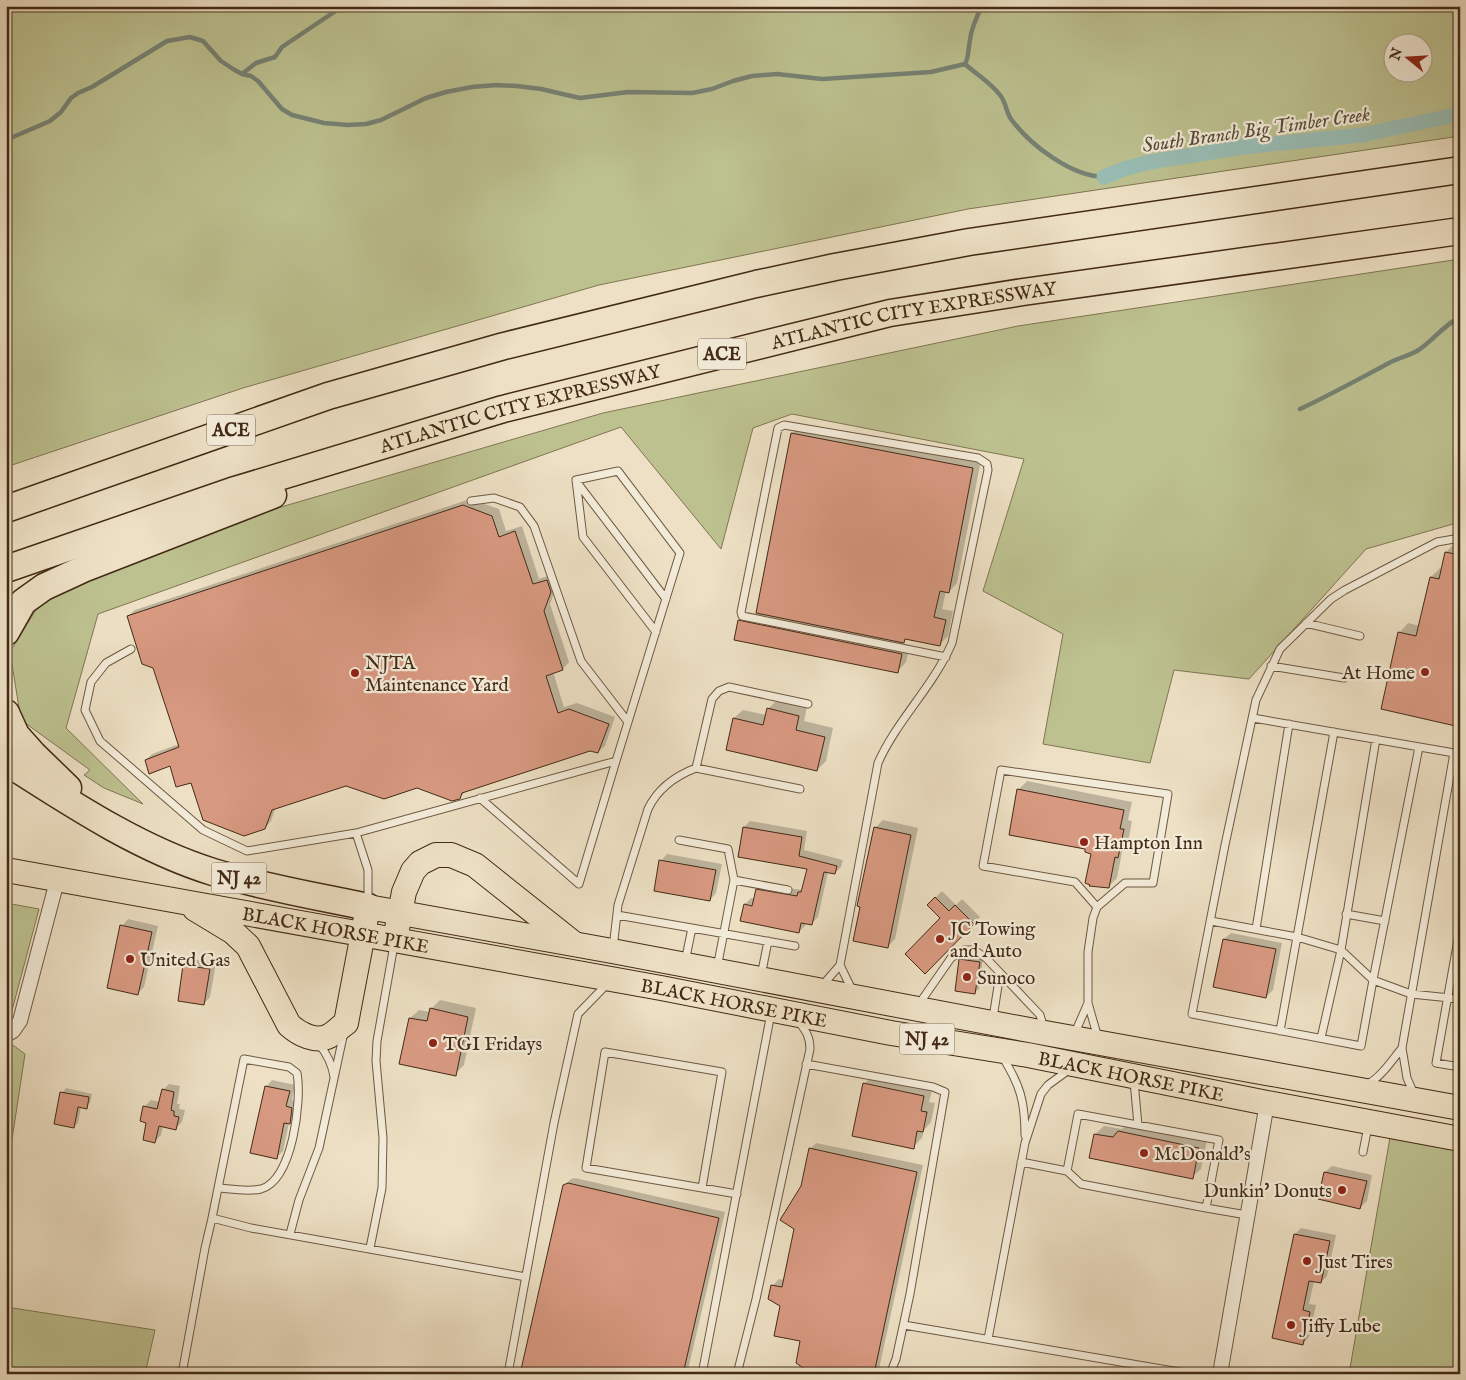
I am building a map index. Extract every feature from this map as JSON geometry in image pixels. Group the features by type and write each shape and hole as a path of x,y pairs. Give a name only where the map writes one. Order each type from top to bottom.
{"highway":[{"name":"ACE","path":"6,509 328,396 426,367 656,307 835,267 969,242 1460,170"},
{"name":"ATLANTIC CITY EXPRESSWAY","path":"6,570 232,491 503,409 890,313 1023,292 1460,230"},
{"path":"6,632 23,602 44,587 83,569 503,409"},
{"path":"6,492 39,486 141,461"},
{"path":"6,713 16,735 33,754 116,830"},
{"name":"NJ 42","path":"6,762 116,830 152,848 212,871 368,907"},
{"path":"395,939 404,892 413,871 420,863 436,855 451,856 475,865 574,944"},
{"name":"BLACK HORSE PIKE","path":"6,870 612,979 890,1033 1077,1064 1267,1103 1460,1139"},
{"path":"185,902 233,932 248,946 289,1025 298,1033 314,1038 328,1037 346,1024 368,907"},
{"name":"BLACK HORSE PIKE","path":"368,907 685,964 1045,1034 1460,1108"}],"street":[{"path":"6,1035 13,1031 20,1021 57,880"},
{"path":"1220,1374 1267,1103"}],"lane":[{"path":"818,990 840,965 878,763 886,744 939,670 946,657 954,634 988,470 987,464 978,458 784,425 778,428 741,612 742,616 946,657"},
{"path":"480,798 579,884 680,553 618,471 576,480"},
{"path":"576,480 666,599"},
{"path":"576,480 583,537 656,632"},
{"path":"471,502 494,498 520,507 534,526 581,661 628,722"},
{"path":"1419,747 1361,1046 1192,1014 1256,700 1280,649 1331,600 1346,590 1437,542 1460,538"},
{"path":"1306,623 1360,636"},
{"path":"131,648 106,663 91,682 85,710 100,741 203,830 247,851 356,833 616,761"},
{"path":"1271,666 1344,678"},
{"path":"696,768 712,699 719,691 729,687 808,704"},
{"path":"1253,718 1457,754 1402,1048 1407,1078 1416,1100"},
{"path":"1256,929 1289,724"},
{"path":"1280,1030 1334,732"},
{"path":"1321,1038 1341,950 1376,740"},
{"path":"612,951 618,905 648,809 654,796 681,774 696,768 800,789"},
{"path":"1097,907 1075,882 983,866 1001,770 1168,794 1153,883 1125,882 1097,907 1093,918 1088,952 1088,1003 1100,1044"},
{"path":"356,833 368,870 368,907"},
{"path":"679,840 728,849 734,880 716,970"},
{"path":"734,880 788,890"},
{"path":"1346,914 1385,921"},
{"path":"617,915 796,946"},
{"path":"1212,921 1297,937 1341,950 1373,980 1411,994 1460,999"},
{"path":"685,964 692,928"},
{"path":"1460,928 1436,1063 1460,1067"},
{"path":"370,1248 382,1188 383,1138 376,1061 377,1041 395,939"},
{"path":"761,979 768,942"},
{"path":"916,1009 950,958 964,950 974,950 986,958 1040,1014 1045,1034"},
{"path":"840,965 856,997"},
{"path":"992,1024 1000,973"},
{"path":"508,1374 554,1122 578,1014 612,979"},
{"path":"1073,1038 1088,1003"},
{"path":"702,1374 737,1194 781,1011 807,1031 810,1049 756,1299 737,1374"},
{"path":"290,1234 299,1200 319,1148 346,1024"},
{"path":"314,1038 326,1053 332,1066 334,1083"},
{"path":"1359,1090 1374,1081 1402,1048"},
{"path":"999,1050 1015,1077 1022,1096 1025,1115 1025,1143"},
{"path":"702,1188 722,1072 606,1052 586,1168 702,1188 737,1194"},
{"path":"182,1374 205,1248 244,1059 289,1068 297,1073 299,1100 295,1132 287,1158 275,1178 262,1188 218,1188"},
{"path":"806,1064 933,1087 945,1092 904,1325 896,1359 890,1374"},
{"path":"988,1339 1025,1143 1041,1094 1048,1086 1077,1064"},
{"path":"1134,1076 1138,1125"},
{"path":"1067,1171 1078,1114 1219,1140 1206,1208"},
{"path":"1363,1152 1369,1122"},
{"path":"1021,1162 1067,1171 1081,1184 1247,1215"},
{"path":"212,1218 251,1228 526,1277"},
{"path":"904,1325 1191,1374"}],"green space":[{"path":"6,6 1460,6 1460,136 968,209 599,285 243,388 6,467"},
{"path":"1460,259 1460,522 1366,549 1249,679 1174,670 1150,763 1043,744 1063,634 983,591 1024,459 792,414 753,428 721,549 621,427 98,614 66,728 143,804 104,788 84,775 90,770 21,720 10,652 42,600 33,590 281,507 603,413 1018,326"},
{"path":"6,903 39,909 6,1033"},
{"path":"6,1040 25,1054 6,1179"},
{"path":"1392,1126 1460,1139 1460,1374 1349,1374"},
{"path":"6,1307 155,1330 145,1374 6,1374"}],"building":[{"path":"791,433 973,468 949,593 940,591 934,617 946,620 940,646 905,639 904,643 756,613"},
{"name":"NJTA Maintenance Yard","path":"463,505 492,516 499,537 515,531 533,584 547,580 551,592 544,611 563,670 546,676 558,713 569,709 609,724 598,753 590,751 462,793 460,799 452,801 417,788 384,799 346,786 272,810 265,829 244,836 203,820 191,783 176,787 170,766 149,774 145,760 179,747 153,668 142,664 127,616"},
{"name":"At Home","path":"1445,552 1460,555 1460,727 1381,709 1398,632 1416,636 1430,577 1439,579"},
{"path":"738,620 902,654 898,673 734,640"},
{"path":"767,708 799,716 796,730 825,737 817,771 726,750 733,718 763,725"},
{"name":"Hampton Inn","path":"1017,789 1124,810 1120,829 1124,829 1118,858 1115,857 1109,888 1089,886 1085,883 1091,854 1085,852 1085,849 1009,835"},
{"path":"743,827 802,837 799,856 837,866 835,874 824,872 812,925 801,923 799,933 740,921 744,904 752,906 756,889 797,896 798,892 801,892 807,869 738,857"},
{"path":"874,827 911,835 888,948 853,941 860,907 857,906"},
{"path":"659,860 716,870 710,901 654,891"},
{"name":"JC Towing and Auto","path":"935,897 949,911 955,905 974,924 925,974 905,954 940,918 927,905"},
{"path":"120,925 152,932 138,995 107,988"},
{"path":"1223,939 1276,949 1266,998 1213,987"},
{"path":"959,959 980,962 975,994 955,991"},
{"path":"183,965 210,969 204,1005 178,1001"},
{"name":"TGI Fridays","path":"430,1008 468,1017 456,1076 399,1064 409,1018 427,1021"},
{"path":"863,1083 924,1096 921,1111 927,1112 923,1132 917,1131 914,1149 852,1136"},
{"path":"265,1086 290,1091 286,1106 292,1108 290,1124 284,1123 277,1159 250,1153"},
{"path":"162,1089 174,1092 171,1110 174,1111 174,1116 179,1117 176,1130 159,1126 155,1143 143,1140 146,1123 140,1121 143,1106 157,1109"},
{"path":"60,1092 89,1097 87,1109 78,1107 74,1128 54,1124"},
{"name":"McDonald's","path":"1118,1131 1199,1148 1193,1179 1089,1158 1094,1134 1113,1137"},
{"path":"809,1148 917,1172 874,1374 812,1374 796,1363 800,1341 774,1336 780,1306 768,1299 771,1285 782,1287 794,1229 780,1220 801,1186"},
{"name":"Dunkin' Donuts","path":"1324,1172 1367,1181 1360,1209 1318,1199"},
{"path":"568,1183 719,1218 683,1374 520,1374 563,1185"},
{"name":"Just Tires","path":"1294,1234 1330,1241 1321,1283 1309,1281 1303,1310 1310,1312 1303,1345 1272,1338"}],"waterway":[{"path":"242,74 256,63 275,57 282,47 343,6"},
{"path":"965,64 972,31 982,6"},
{"name":"South Branch Big Timber Creek","path":"6,140 50,121 78,93 92,87 167,41 190,37 203,41 221,61 258,81 282,109 292,115 324,123 348,125 366,124 381,120 426,98 472,87 517,86 541,89 580,98 628,92 692,93 712,89 752,76 777,74 822,79 931,72 965,64"},
{"name":"South Branch Big Timber Creek","path":"965,64 996,91 1004,101 1011,119 1040,149 1078,171 1104,177"},
{"name":"South Branch Big Timber Creek","path":"1104,177 1150,162 1243,147 1362,135 1460,114"},
{"path":"1300,409 1392,361 1417,351 1454,320 1460,318"}],"place":[{"name":"At Home","path":"1425,672"},
{"name":"NJTA Maintenance Yard","path":"355,673"},
{"name":"Hampton Inn","path":"1084,842"},
{"name":"JC Towing and Auto","path":"940,939"},
{"name":"United Gas","path":"130,959"},
{"name":"Sunoco","path":"967,977"},
{"name":"TGI Fridays","path":"433,1043"},
{"name":"McDonald's","path":"1144,1153"},
{"name":"Dunkin' Donuts","path":"1342,1190"},
{"name":"Just Tires","path":"1307,1261"},
{"name":"Jiffy Lube","path":"1291,1325"}]}
